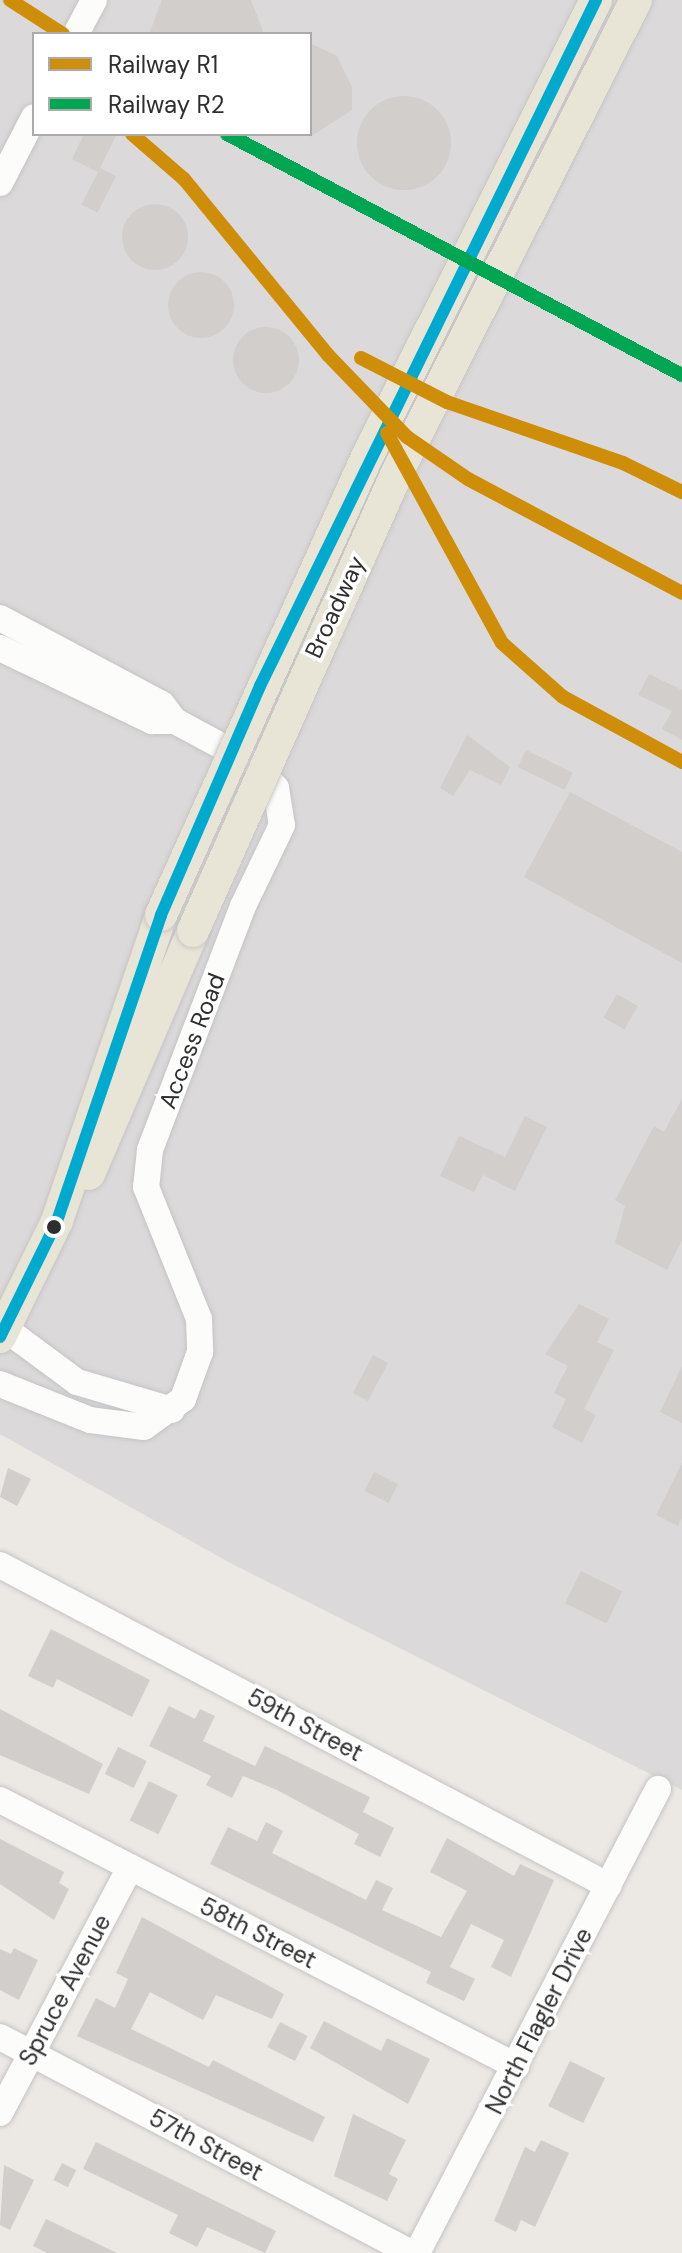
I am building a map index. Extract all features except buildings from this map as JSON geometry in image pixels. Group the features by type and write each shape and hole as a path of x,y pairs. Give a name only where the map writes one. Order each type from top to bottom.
{"main road":[{"name":"Broadway","path":"2,1332 57,1221 161,915 360,472 596,0"},
{"name":"Broadway","path":"57,1221 71,1212 390,489 636,0"}],"street":[{"path":"77,32 94,0"},
{"path":"0,183 32,121"},
{"path":"0,618 162,704 175,721"},
{"path":"0,648 152,721 175,721"},
{"name":"Access Road","path":"172,1410 200,1352 199,1319 146,1187 150,1150 282,825 276,788 255,764 175,721"},
{"path":"2,1332 26,1351 77,1382 172,1410"},
{"path":"0,1384 90,1420 144,1427 172,1410"},
{"name":"59th Street","path":"0,1565 609,1886"},
{"name":"North Flagler Drive","path":"417,2253 658,1789"},
{"name":"58th Street","path":"0,1800 516,2066"},
{"name":"Spruce Avenue","path":"0,2113 130,1867"},
{"name":"57th Street","path":"0,2037 411,2253"}],"shaded area":[{"path":"0,0 682,0 682,1790 232,1564 0,1434"}],"rail line":[{"name":"R1","path":"10,0 60,32"},
{"name":"R1","path":"134,136 184,179 328,355 407,437 468,479 682,593"},
{"name":"R2","path":"231,136 682,375"},
{"name":"R1","path":"361,358 447,402 623,463 682,492"},
{"name":"R1","path":"387,433 502,643 563,697 682,762"}],"transit line":[{"path":"0,1337 57,1221 161,915 260,686 596,0"}]}
